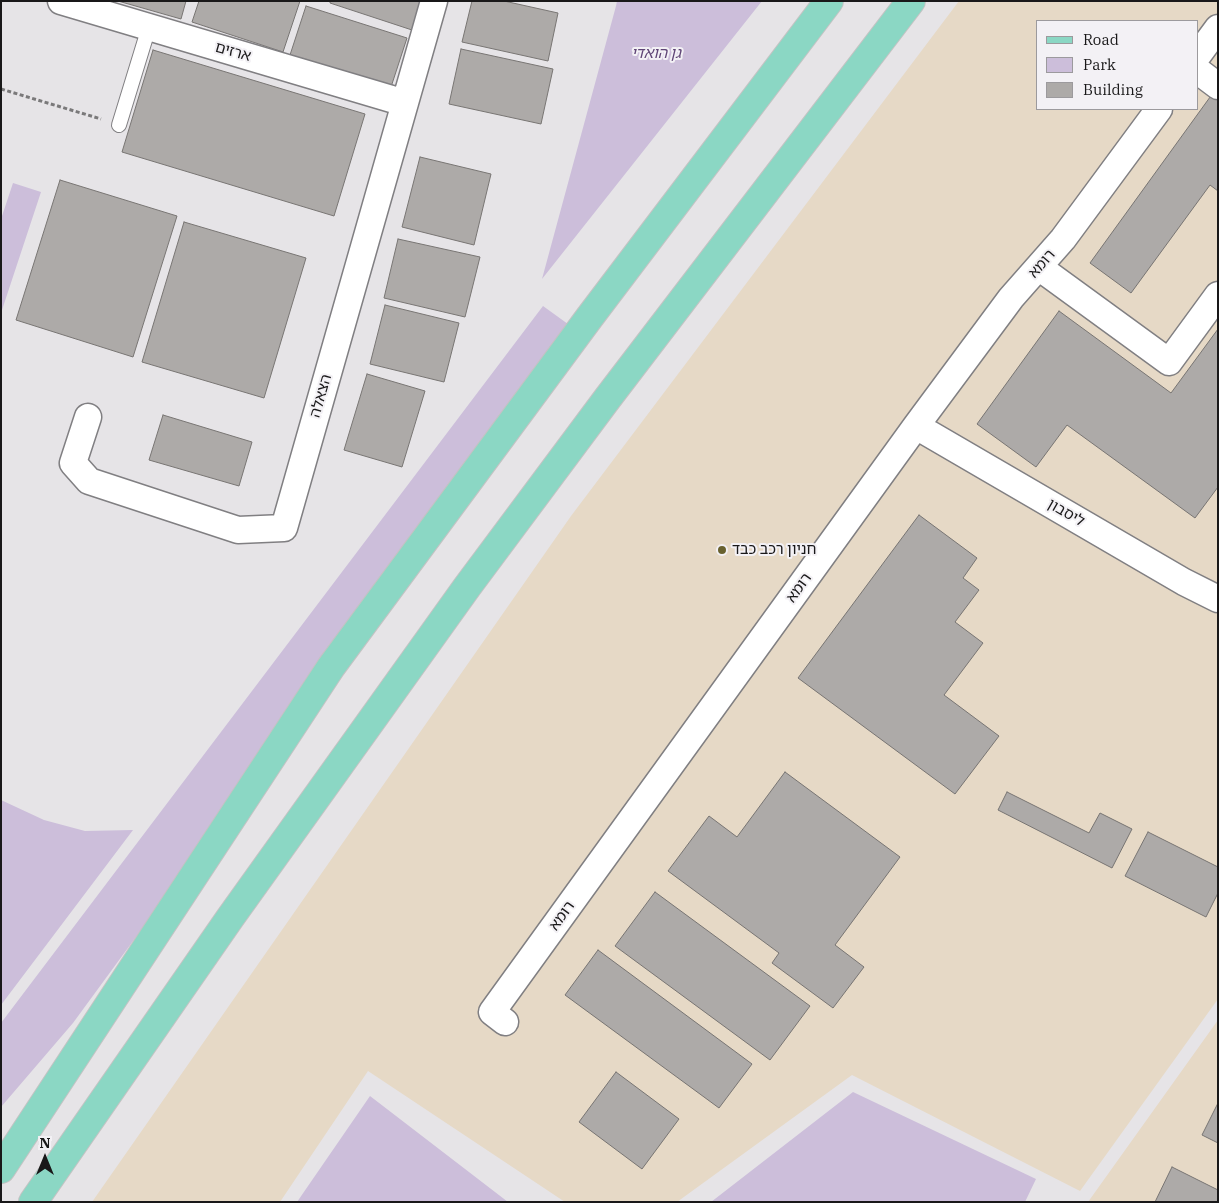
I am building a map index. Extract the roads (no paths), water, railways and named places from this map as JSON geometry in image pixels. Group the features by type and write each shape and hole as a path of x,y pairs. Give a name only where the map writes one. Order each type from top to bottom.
{"main road":[{"path":"1,1169 331,667 589,318 830,1"},
{"path":"33,1202 230,918 473,579 601,407 910,1"}],"street":[{"name":"ארזים","path":"61,1 405,103"},
{"name":"הצאלה","path":"88,417 73,463 89,481 238,530 284,528 434,1"},
{"path":"1199,54 1218,28"},
{"path":"1199,72 1218,86"},
{"name":"רומא","path":"505,1022 492,1012 916,426 1011,298 1040,268 1064,239 1158,110"},
{"path":"1040,268 1168,362 1218,295"},
{"name":"ליסבון","path":"916,426 1184,582 1218,599"}],"lane":[{"path":"119,125 149,27"}],"place":[{"name":"חניון רכב כבד","path":"722,550"}],"park label":[{"name":"גן הואדי","path":"656,54"}]}
